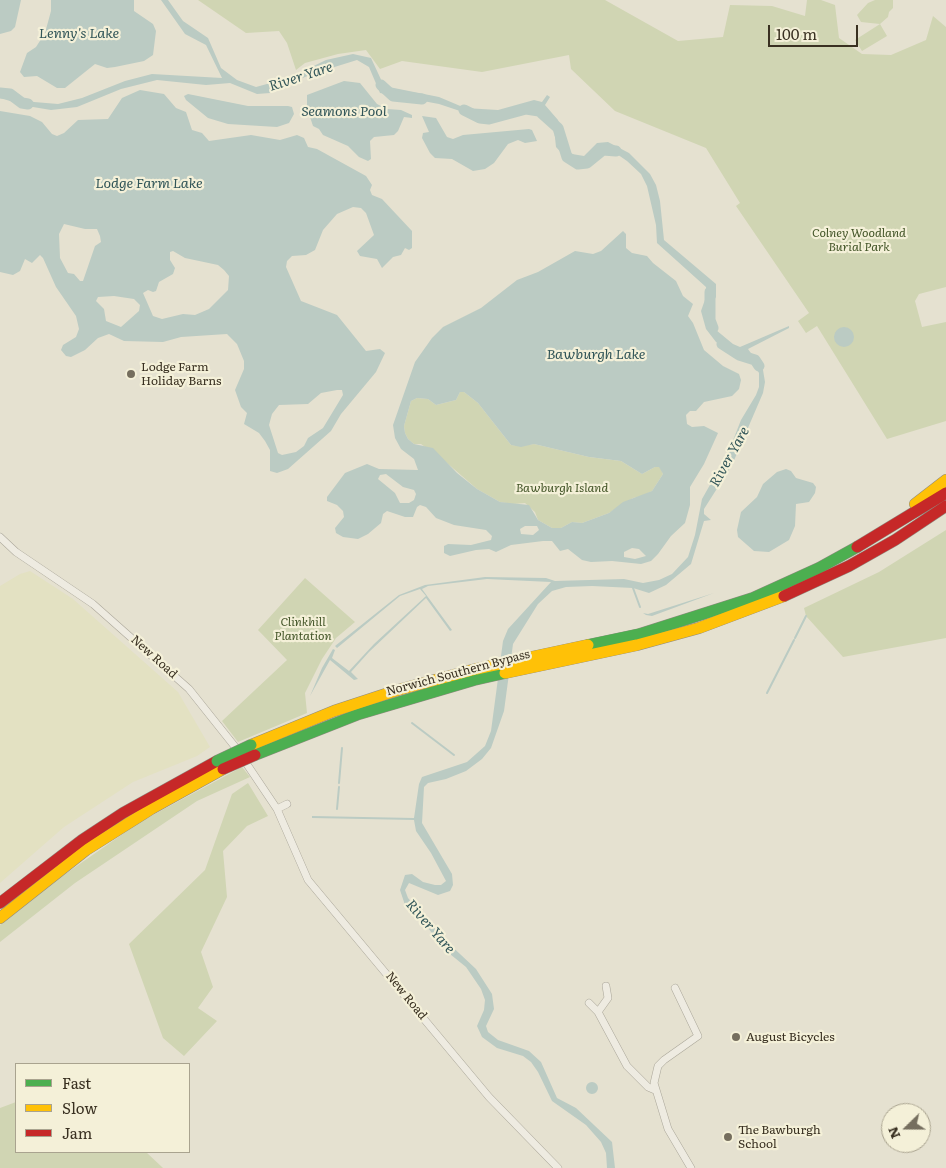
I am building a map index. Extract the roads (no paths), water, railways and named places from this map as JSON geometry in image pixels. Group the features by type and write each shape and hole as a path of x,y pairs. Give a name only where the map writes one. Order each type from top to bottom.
{"highway":[{"path":"753,598 842,552 886,525 946,480"},
{"name":"Norwich Southern Bypass","path":"0,903 82,840 131,809 253,750 475,675 640,634 753,598 819,568 882,534 946,493"},
{"name":"Norwich Southern Bypass","path":"528,663 637,645 699,628 802,589 849,566 895,540 946,506"},
{"path":"699,628 790,598 832,580 946,517"},
{"name":"Norwich Southern Bypass","path":"0,918 86,850 220,765"}],"street":[{"name":"New Road","path":"0,537 16,552 93,604 189,689 236,748 277,808 308,880 489,1097 558,1168"},
{"path":"277,808 287,804"},
{"path":"598,1012 608,998 606,986"},
{"path":"675,988 698,1036 658,1066 654,1074 655,1090 668,1128 691,1168"},
{"path":"589,1003 598,1012 627,1066 648,1087 655,1090"}],"water":[{"path":"0,0 21,0 15,27 11,31 0,34"},
{"name":"Lenny's Lake","path":"51,0 134,0 134,11 153,24 156,31 153,55 144,61 115,67 107,68 95,64 65,88 57,88 37,76 24,77 20,72 27,53 36,47 45,33 51,11"},
{"path":"161,0 168,0 183,21 208,38 221,68 237,80 256,87 285,79 287,84 282,89 270,93 257,94 230,83 206,85 157,80 121,89 77,107 51,110 27,106 0,98 0,91 34,102 58,104 82,98 125,81 152,74 222,78 206,45 185,34"},
{"path":"353,54 371,58 384,86 439,97 465,108 498,110 534,100 542,102 547,95 550,97 545,105 558,120 564,137 562,143 572,154 584,156 597,143 608,142 629,153 650,174 656,185 660,201 664,240 716,284 716,297 709,314 716,330 733,344 740,347 789,326 789,328 748,349 763,370 765,382 763,393 732,465 704,509 704,514 711,520 704,521 691,564 666,585 649,593 633,588 592,586 566,587 552,591 538,604 513,644 504,711 491,748 482,759 466,771 446,779 428,783 424,787 422,823 452,874 453,885 450,891 438,895 409,883 405,890 408,898 444,939 476,969 492,994 494,1009 486,1026 488,1032 498,1040 529,1051 541,1062 557,1098 576,1108 612,1142 615,1168 607,1168 606,1153 601,1142 586,1125 552,1101 531,1062 523,1056 497,1048 482,1037 477,1026 484,1010 485,1000 481,989 466,967 445,950 425,924 405,905 400,890 405,875 412,874 423,882 435,885 441,885 446,881 431,853 416,831 414,820 312,818 312,816 414,818 419,784 422,777 467,762 485,746 491,731 503,641 508,629 551,582 487,579 428,586 422,589 452,630 450,631 426,598 369,652 351,672 358,679 354,680 330,660 310,696 322,668 333,649 335,650 332,658 349,671 374,644 426,596 420,589 400,596 337,648 335,646 399,595 425,585 485,577 546,578 555,581 624,579 643,583 659,580 672,574 688,557 695,535 702,499 728,453 741,420 756,395 759,387 759,373 751,359 716,342 706,329 701,311 707,294 706,287 657,243 656,225 647,186 641,174 627,161 614,152 606,150 596,154 584,164 568,160 556,147 554,128 543,114 534,108 505,118 491,118 472,115 439,104 380,93 369,67 357,60 312,74 291,83 289,78 326,60"},
{"name":"Seamons Pool","path":"344,81 360,83 377,104 387,109 401,110 412,115 412,118 404,117 398,131 394,135 374,137 370,141 371,159 368,161 359,157 348,146 323,135 319,129 313,126 307,108 307,95"},
{"name":"Lodge Farm Lake","path":"140,90 164,94 176,108 186,112 192,130 202,133 209,141 251,135 280,140 297,135 304,138 308,147 317,149 366,176 372,185 370,190 372,195 382,199 412,231 412,248 409,250 405,248 401,255 393,257 382,268 377,259 360,256 357,251 374,235 366,213 361,208 353,207 337,214 323,230 315,250 306,255 292,256 287,261 286,267 301,301 337,315 366,351 380,349 385,353 376,372 341,414 331,431 288,469 277,473 270,471 270,450 259,433 244,424 247,413 241,407 235,390 244,369 244,361 237,344 227,334 181,337 163,342 124,341 109,334 98,338 85,350 71,357 66,356 61,350 63,345 76,337 79,329 76,316 56,287 43,258 40,255 32,263 25,259 20,271 13,275 0,272 0,111 30,116 42,122 52,134 57,136 64,133 78,120 108,119 122,98","holes":["64,224 85,229 97,229 101,242 95,246 83,281 80,281 74,274 68,273 60,258 59,234","173,251 185,258 218,265 229,276 228,290 209,309 195,315 183,314 162,319 153,316 143,293 148,290 156,291 159,282 173,274 175,268 170,260 170,252","114,296 134,299 140,305 139,311 121,327 106,321 104,309 96,301 98,297","342,390 343,395 323,428 308,438 304,446 296,452 282,455 278,453 269,425 272,414 279,405 308,404 321,393"]},
{"path":"188,94 248,106 288,106 292,107 294,114 289,123 277,127 228,124 208,118 186,100 184,96"},
{"path":"422,116 436,118 447,137 453,139 463,135 529,129 532,130 537,141 525,143 518,140 508,144 494,163 485,169 473,171 452,159 435,158 430,153 422,138 423,133 429,132"},
{"name":"Bawburgh Lake","path":"623,231 626,234 626,248 632,253 647,256 676,281 683,296 693,304 688,316 693,323 704,350 723,366 739,374 741,380 739,389 732,396 704,402 696,411 690,411 686,415 687,424 692,427 704,426 718,433 704,464 690,487 690,505 685,523 671,536 658,554 651,561 641,564 612,561 591,562 582,560 568,549 560,551 552,541 543,541 511,545 496,552 489,549 476,550 450,556 444,553 444,546 448,544 471,545 491,540 492,536 486,530 454,525 436,518 426,507 420,505 417,507 413,517 405,517 387,511 383,514 381,523 368,534 358,539 343,537 336,533 335,528 344,517 343,511 337,505 327,501 327,497 345,473 367,464 379,469 418,470 414,459 401,449 395,438 393,425 415,362 432,338 443,327 481,308 517,280 538,272 575,251 593,254 601,251","holes":["460,392 464,392 478,403 511,445 521,447 534,444 589,457 621,461 642,474 655,467 659,467 663,474 652,491 623,502 609,513 582,523 572,522 561,528 552,528 538,520 529,505 500,502 477,489 457,473 433,448 414,444 408,439 404,426 411,401 417,398 428,399 436,405 456,400","386,474 403,487 414,490 416,494 414,500 409,503 400,503 395,493 378,479 380,475","525,526 537,526 539,530 533,535 521,534 520,529","632,548 639,549 646,556 635,559 624,557 624,552"]},
{"path":"840,327 848,327 854,333 854,341 848,347 840,347 834,341 834,333"},
{"path":"786,469 791,471 796,478 813,483 816,487 815,493 809,502 796,504 795,526 789,540 769,552 754,551 738,537 737,530 741,512 757,497 763,484 777,472"},
{"path":"714,593 652,616 643,613 648,614"},
{"path":"590,1082 594,1082 598,1088 594,1094 590,1094 586,1090 586,1086"}],"waterway":[{"name":"River Yare","path":"381,85 393,96 422,99"},
{"name":"River Yare","path":"0,93 10,94 22,103 28,104"},
{"name":"River Yare","path":"464,110 480,118 489,119 526,109 539,111 558,128 567,157 578,164 587,163 603,150 616,151"},
{"name":"River Yare","path":"710,292 710,320 713,328"},
{"name":"River Yare","path":"722,344 739,355 755,360 759,366"},
{"path":"633,588 640,607"},
{"path":"795,638 806,616"},
{"path":"767,693 794,640"},
{"path":"412,723 454,755"},
{"path":"339,783 342,748"},
{"path":"337,809 339,787"}],"place":[{"name":"Lodge Farm Holiday Barns","path":"131,374"},
{"name":"August Bicycles","path":"736,1037"},
{"name":"The Bawburgh School","path":"728,1137"}],"park label":[{"name":"Colney Woodland Burial Park","path":"859,240"},
{"name":"Bawburgh Island","path":"562,488"},
{"name":"Clinkhill Plantation","path":"303,629"}]}
